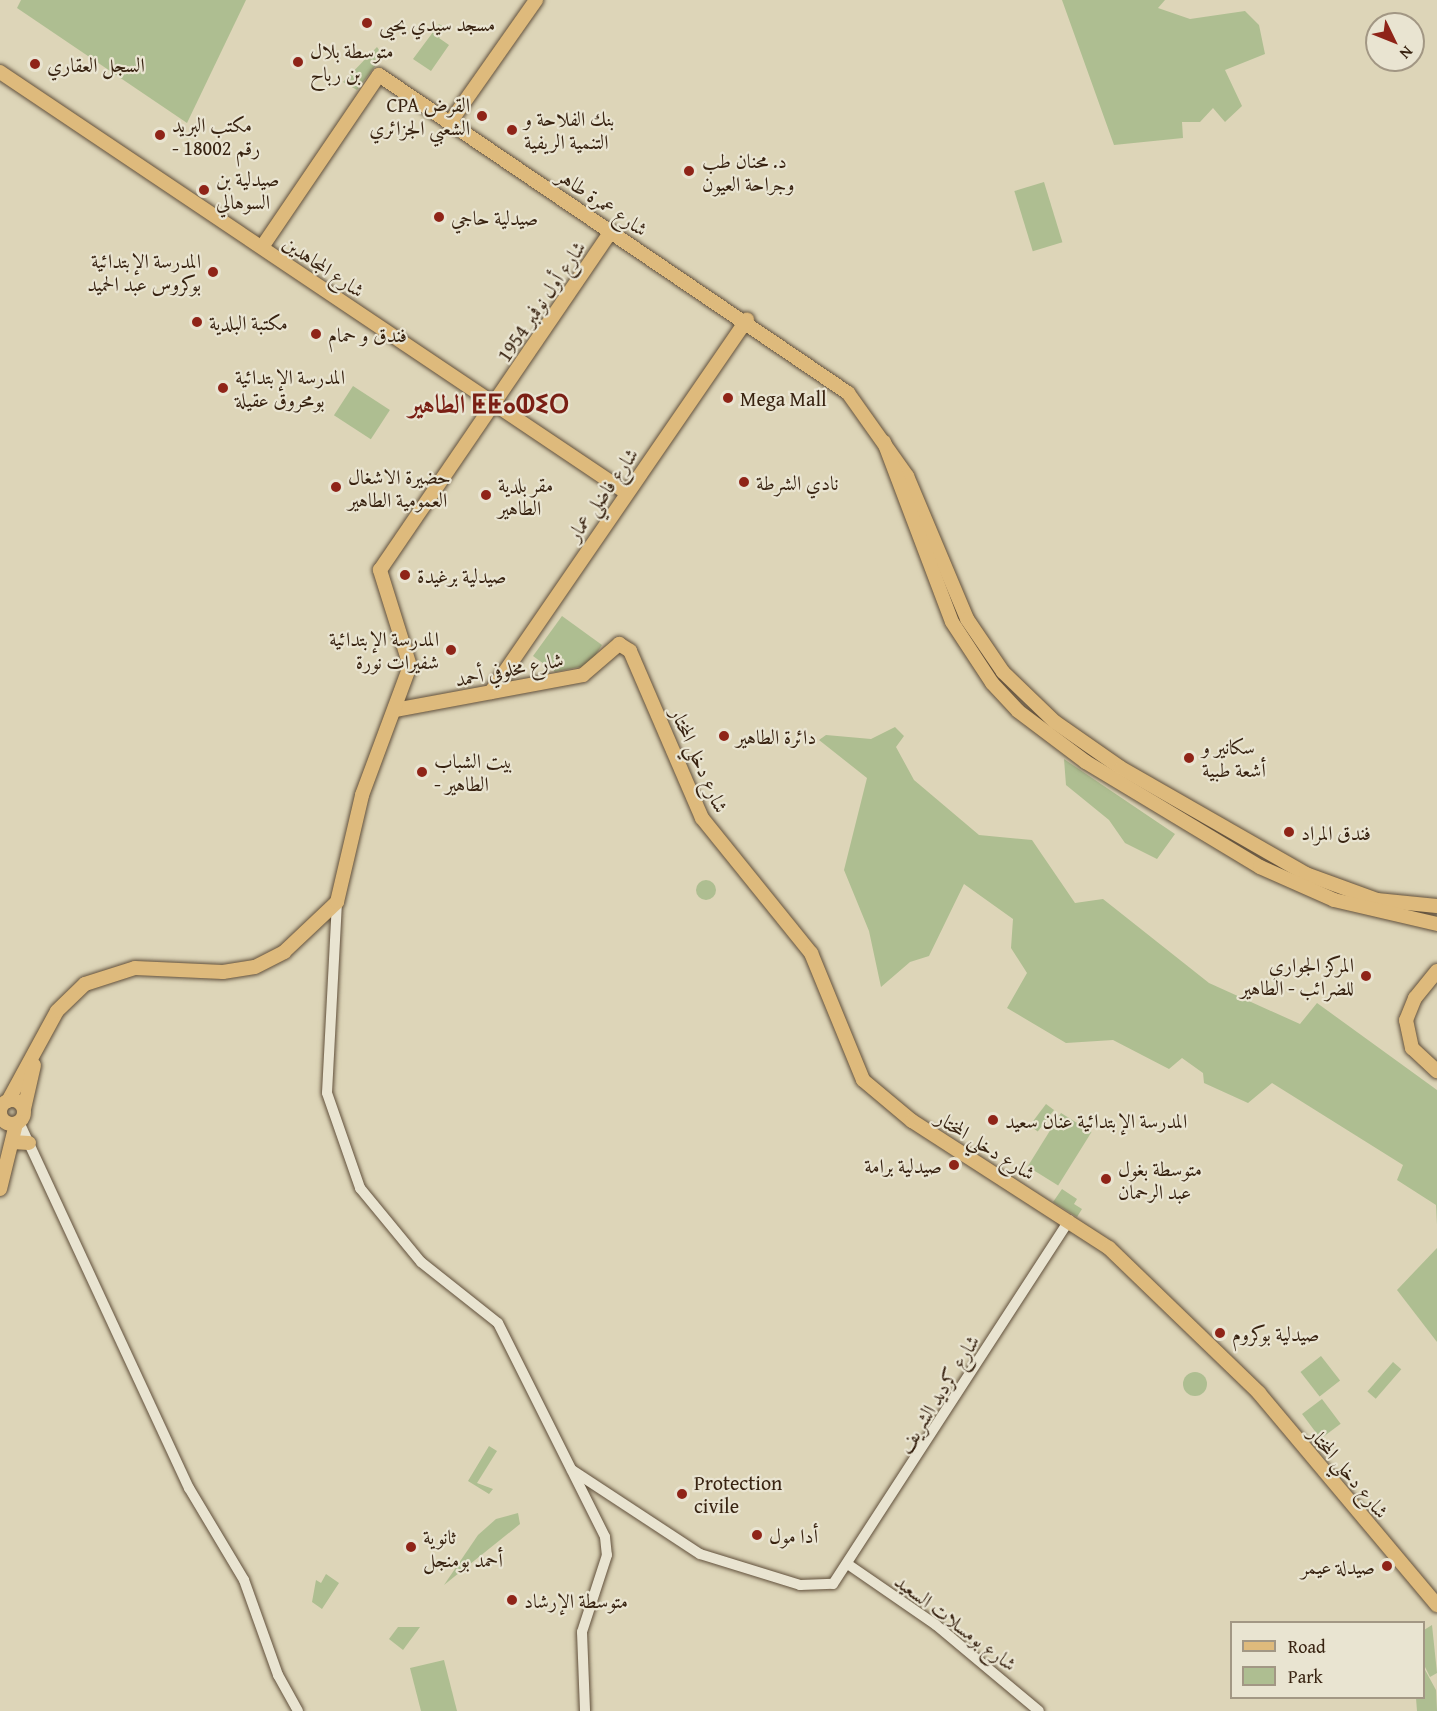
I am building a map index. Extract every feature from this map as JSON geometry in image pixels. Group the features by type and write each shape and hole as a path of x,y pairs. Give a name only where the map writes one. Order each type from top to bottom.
{"main road":[{"path":"451,121 536,0"},
{"name":"شارع المجاهدين","path":"0,72 627,493"},
{"name":"شارع عمرة طاهر","path":"262,248 379,75 747,320 841,386 884,442"},
{"name":"شارع أول نوفمبر 1954","path":"395,710 410,666 380,570 496,404 611,231"},
{"name":"شارع فاضلي عمار","path":"491,692 747,320"},
{"path":"884,442 907,476 967,619 1003,672 1055,722 1130,773 1306,874 1377,900 1437,906"},
{"path":"884,442 952,622 992,683 1018,711 1086,762 1260,867 1334,900 1437,924"},
{"name":"شارع مخلوفي أحمد","path":"395,710 583,675 619,644"},
{"name":"شارع دخلي المختار","path":"619,644 635,659 702,818 811,953 863,1080 912,1120 1109,1248 1259,1393 1437,1605"},
{"path":"13,1123 0,1111 34,1060 57,1011 96,977 135,968 223,972 255,967 284,952 337,902 362,795 395,710"},
{"path":"1437,971 1415,998 1406,1020 1412,1048 1437,1071"},
{"path":"0,1154 13,1123 24,1108 34,1060"},
{"path":"8,1101 24,1108"},
{"path":"0,1189 12,1142 13,1123"},
{"path":"12,1142 29,1143"}],"street":[{"path":"337,902 327,1093 343,1149 360,1188 387,1224 448,1287 498,1323 607,1545 582,1632 585,1711"},
{"path":"13,1123 29,1143 189,1488 244,1580 278,1675 298,1711"},
{"name":"شارع كرديد الشريف","path":"569,1468 700,1554 800,1585 833,1584 849,1565 1069,1220"},
{"name":"شارع بومسلات السعيد","path":"849,1565 936,1625 1038,1711"}],"green space":[{"path":"21,0 246,0 187,123 17,8"},
{"path":"1062,0 1165,0 1158,8 1190,19 1245,11 1259,25 1265,54 1225,70 1242,106 1225,122 1213,108 1200,122 1182,122 1183,138 1114,145"},
{"path":"439,24 446,28 439,38 449,45 431,71 413,59"},
{"path":"377,47 383,56 357,90 343,82"},
{"path":"1044,182 1062,242 1033,251 1014,191"},
{"path":"353,386 390,410 371,439 334,415"},
{"path":"562,616 602,645 589,665 555,672 533,656"},
{"path":"895,727 904,736 896,747 914,780 979,835 1032,840 1075,903 1103,899 1209,983 1300,1024 1317,1003 1437,1090 1437,1225 1436,1205 1397,1180 1403,1165 1272,1083 1248,1103 1204,1083 1203,1073 1182,1058 1169,1069 1113,1040 1066,1043 1007,1008 1027,973 1011,948 1013,919 964,884 929,956 910,962 881,987 869,931 844,870 867,778 819,740 826,735 871,739"},
{"path":"1064,759 1175,834 1157,859 1125,843 1109,820 1066,785"},
{"path":"706,880 713,883 716,890 713,897 706,900 699,897 696,890 699,883"},
{"path":"1046,1104 1054,1110 1038,1132 1030,1126"},
{"path":"1061,1113 1092,1132 1058,1186 1028,1166"},
{"path":"1062,1189 1077,1199 1074,1204 1082,1209 1077,1217 1053,1202"},
{"path":"1437,1248 1437,1342 1397,1290"},
{"path":"1321,1356 1340,1380 1320,1396 1301,1372"},
{"path":"1393,1362 1401,1369 1376,1399 1367,1391"},
{"path":"1195,1372 1204,1375 1207,1384 1204,1393 1195,1396 1186,1393 1183,1384 1186,1375"},
{"path":"1322,1399 1341,1424 1321,1439 1302,1414"},
{"path":"489,1446 497,1451 477,1483 493,1489 489,1494 468,1481"},
{"path":"518,1513 520,1524 444,1585 478,1535 496,1519"},
{"path":"326,1574 339,1583 322,1609 312,1602 316,1580 321,1583"},
{"path":"1432,1625 1437,1673 1430,1677 1425,1667 1425,1629"},
{"path":"398,1627 420,1627 403,1650 389,1639"},
{"path":"444,1660 457,1711 421,1711 410,1668"},
{"path":"1425,1670 1436,1690 1437,1711 1417,1711 1416,1699 1425,1699"}],"place":[{"name":"مسجد سيدي يحيى","path":"367,23"},
{"name":"متوسطة بلال بن رباح","path":"298,62"},
{"name":"السجل العقاري","path":"35,64"},
{"name":"CPA القرض الشعبي الجزائري","path":"482,116"},
{"name":"بنك الفلاحة و التنمية الريفية","path":"512,130"},
{"name":"مكتب البريد - رقم 18002","path":"160,135"},
{"name":"د. محنان طب وجراحة العيون","path":"689,171"},
{"name":"صيدلية بن السوهالي","path":"204,190"},
{"name":"صيدلية حاجي","path":"439,217"},
{"name":"المدرسة الإبتدائية بوكروس عبد الحميد","path":"213,272"},
{"name":"مكتبة البلدية","path":"197,322"},
{"name":"فندق و حمام","path":"316,334"},
{"name":"المدرسة الإبتدائية بومحروق عقيلة","path":"223,388"},
{"name":"Mega Mall","path":"728,398"},
{"name":"نادي الشرطة","path":"744,482"},
{"name":"حضيرة الاشغال العمومية الطاهير","path":"336,487"},
{"name":"مقر بلدية الطاهير","path":"486,495"},
{"name":"صيدلية برغيدة","path":"405,575"},
{"name":"المدرسة الإبتدائية شفيرات نورة","path":"451,650"},
{"name":"دائرة الطاهير","path":"724,736"},
{"name":"سكانير و أشعة طبية","path":"1189,758"},
{"name":"بيت الشباب - الطاهير","path":"422,772"},
{"name":"فندق المراد","path":"1289,832"},
{"name":"المركز الجواري للضرائب - الطاهير","path":"1366,976"},
{"name":"المدرسة الإبتدائية عنان سعيد","path":"993,1120"},
{"name":"صيدلية برامة","path":"954,1165"},
{"name":"متوسطة بغول عبد الرحمان","path":"1106,1179"},
{"name":"صيدلية بوكروم","path":"1220,1333"},
{"name":"Protection civile","path":"682,1494"},
{"name":"أدا مول","path":"757,1535"},
{"name":"ثانوية أحمد بومنجل","path":"411,1547"},
{"name":"صيدلة عيمر","path":"1387,1566"},
{"name":"متوسطة الإرشاد","path":"512,1600"}],"district":[{"name":"الطاهير ⵟⵟⴰⵀⵉⵔ","path":"489,404"}]}
